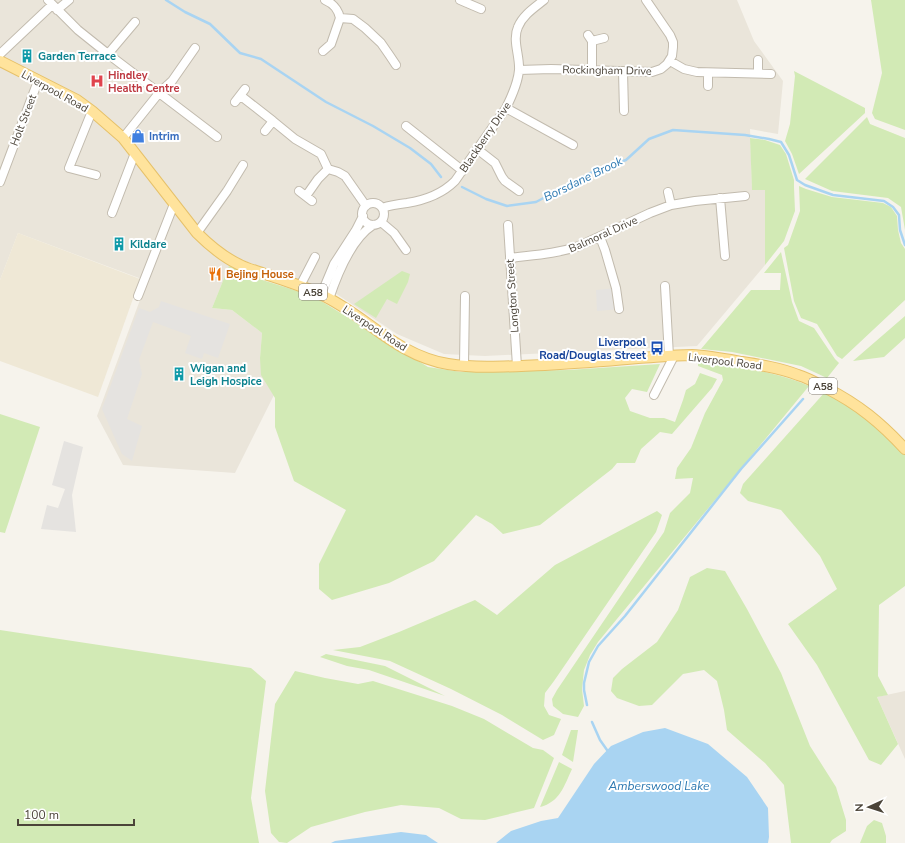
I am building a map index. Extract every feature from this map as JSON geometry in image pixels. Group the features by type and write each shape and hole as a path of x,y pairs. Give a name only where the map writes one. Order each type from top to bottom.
{"main road":[{"name":"Liverpool Road","path":"0,61 77,100 123,138 197,233 208,245 225,257 242,266 300,286 325,297 403,347 427,358 436,361 464,365 517,366 692,355 722,358 771,367 800,375 838,394 883,426 905,449"}],"street":[{"path":"0,54 52,5 69,0"},
{"path":"323,51 331,44 340,18 338,10 331,3 325,0"},
{"path":"460,0 481,9"},
{"name":"Blackberry Drive","path":"382,208 433,196 448,188 463,171 506,108 515,88 519,70 516,40 517,29 527,14 544,0"},
{"path":"646,0 672,39 673,51 670,61 697,72 771,74"},
{"path":"52,5 78,30 217,137"},
{"path":"340,18 353,19 365,28 380,43 396,65"},
{"path":"108,54 135,22"},
{"path":"592,70 590,38 604,38"},
{"path":"123,138 159,93 172,81 195,48"},
{"path":"758,60 758,73"},
{"name":"Rockingham Drive","path":"519,70 551,69 624,72 656,71 665,67 670,61"},
{"path":"624,72 624,111"},
{"path":"708,72 708,86"},
{"name":"Holt Street","path":"0,182 38,81"},
{"path":"236,102 243,92 273,121 295,139 321,154 328,169 345,176 366,206"},
{"path":"506,108 573,145"},
{"path":"92,111 70,168 96,175"},
{"path":"265,131 273,121"},
{"path":"406,126 463,171"},
{"path":"477,149 494,163 505,181 519,191"},
{"path":"112,213 135,153"},
{"path":"197,233 227,191 243,165"},
{"path":"306,196 318,179 328,169"},
{"path":"668,192 671,205"},
{"name":"Balmoral Drive","path":"510,258 559,252 579,246 650,213 671,205 745,196"},
{"path":"720,198 725,256"},
{"path":"373,203 376,204 382,208 384,211 384,216 364,232 348,254 325,297 334,264 356,230 363,216 364,209 366,206 373,203"},
{"path":"138,296 174,204"},
{"path":"363,216 368,223 377,223 394,233 406,250"},
{"name":"Longton Street","path":"508,225 517,366"},
{"path":"600,237 616,288 618,309"},
{"path":"300,286 315,257"},
{"path":"654,396 671,356 665,286"},
{"path":"464,365 465,296"}],"shaded area":[{"path":"0,0 737,0 754,41 783,81 778,134 750,129 752,189 765,190 765,265 697,346 485,356 444,354 397,334 335,293 233,257 212,308 232,310 262,333 260,358 274,395 235,473 123,465 97,416 147,281 18,233 0,280"},
{"path":"18,233 140,279 98,397 0,361 0,280"},
{"path":"616,288 619,309 597,311 596,290"},
{"path":"161,301 230,324 218,358 204,353 202,359 185,353 191,336 153,322 139,360 142,374 127,419 142,426 132,461 122,454 102,409 139,308 150,312 159,307"},
{"path":"64,441 83,447 72,495 76,532 41,529 47,505 58,508 65,489 52,485"},
{"path":"905,691 905,759 877,697"}],"green space":[{"path":"871,0 905,0 905,130 875,119 872,113 882,73"},
{"path":"794,71 865,108 865,113 799,174 792,154 785,141 790,124 795,76"},
{"path":"867,117 870,124 905,138 905,230 901,207 888,198 832,191 805,179"},
{"path":"750,138 765,140 780,145 786,154 794,180 795,211 784,241 765,265 765,190 752,190"},
{"path":"799,186 832,197 883,203 891,207 897,216 901,243 905,249 905,300 842,359 837,356 817,324 801,318 794,301 784,248 788,245 800,211"},
{"path":"781,252 792,302 799,321 814,328 839,363 827,378 801,366 732,352 701,349 751,290 780,290 781,273 764,273"},
{"path":"229,266 256,278 313,296 428,367 461,372 568,370 660,364 647,392 632,389 625,398 630,411 650,418 664,418 675,422 686,390 695,384 700,373 717,379 712,388 672,434 660,432 641,449 635,463 617,463 612,469 540,525 503,534 492,524 476,515 434,561 389,583 332,600 319,589 319,564 346,510 294,481 275,427 275,398 261,375 260,358 262,333 232,310 212,308"},
{"path":"402,271 410,274 408,282 397,304 387,299 376,318 354,304"},
{"path":"905,316 905,338 884,357 853,361"},
{"path":"698,361 748,368 809,386 598,642 590,655 584,670 582,689 584,706 578,717 563,714 553,706 552,699 557,690 664,532 670,513 690,493 693,478 675,479 677,468 691,448 705,413 723,380 722,375 698,366"},
{"path":"825,392 863,416 898,444 905,453 905,586 879,605 878,676 888,695 877,697 898,744 881,765 869,760 817,665 788,624 837,589 820,556 781,510 748,501 740,493 743,484"},
{"path":"0,414 40,427 5,533 0,532"},
{"path":"657,511 662,515 656,532 545,693 544,706 549,715 561,719 554,735 543,740 502,715 451,689 390,661 333,650 360,647 475,600 497,615 555,565"},
{"path":"707,568 725,571 781,673 810,746 836,787 846,820 846,831 830,843 791,843 784,785 765,763 727,730 717,681 704,670 683,674 652,705 639,706 617,698 611,691 613,678 622,669 657,642 678,610 690,577"},
{"path":"0,630 251,668 266,681 251,798 259,843 0,843"},
{"path":"326,654 385,666 445,696 369,670 347,666 320,657"},
{"path":"295,671 358,684 373,681 452,706 484,719 533,748 543,750 554,758 534,808 485,820 461,819 439,808 401,805 365,812 311,827 287,843 279,842 271,833 265,791 275,704"},
{"path":"571,730 578,730 573,762 562,755"},
{"path":"559,762 572,769 564,787 557,797 547,805 540,807"},
{"path":"874,820 882,823 886,836 886,843 860,843 867,826"}],"water":[{"name":"Amberswood Lake","path":"665,728 708,744 747,777 768,808 768,843 496,843 511,831 541,821 558,818 594,764 611,746 643,732"},
{"path":"401,832 426,835 438,843 331,843 335,841"}],"waterway":[{"path":"166,0 185,12 210,24 240,53 261,59 326,102 373,126 410,148 431,164 441,177"},
{"name":"Borsdane Brook","path":"462,187 486,199 507,206 536,202 594,171 626,160 649,139 673,130 745,135 781,142 789,155 797,180 805,185 833,195 884,201 893,207 899,215 900,230 905,245"},
{"path":"587,705 584,683 589,662 598,646 625,616 741,469 803,399"},
{"path":"592,722 600,740 607,750"}],"place":[{"name":"Garden Terrace","path":"27,56"},
{"name":"Hindley Health Centre","path":"97,81"},
{"name":"Intrim","path":"138,136"},
{"name":"Kildare","path":"119,244"},
{"name":"Bejing House","path":"215,274"},
{"name":"Liverpool Road/Douglas Street","path":"657,348"},
{"name":"Wigan and Leigh Hospice","path":"179,374"}]}
